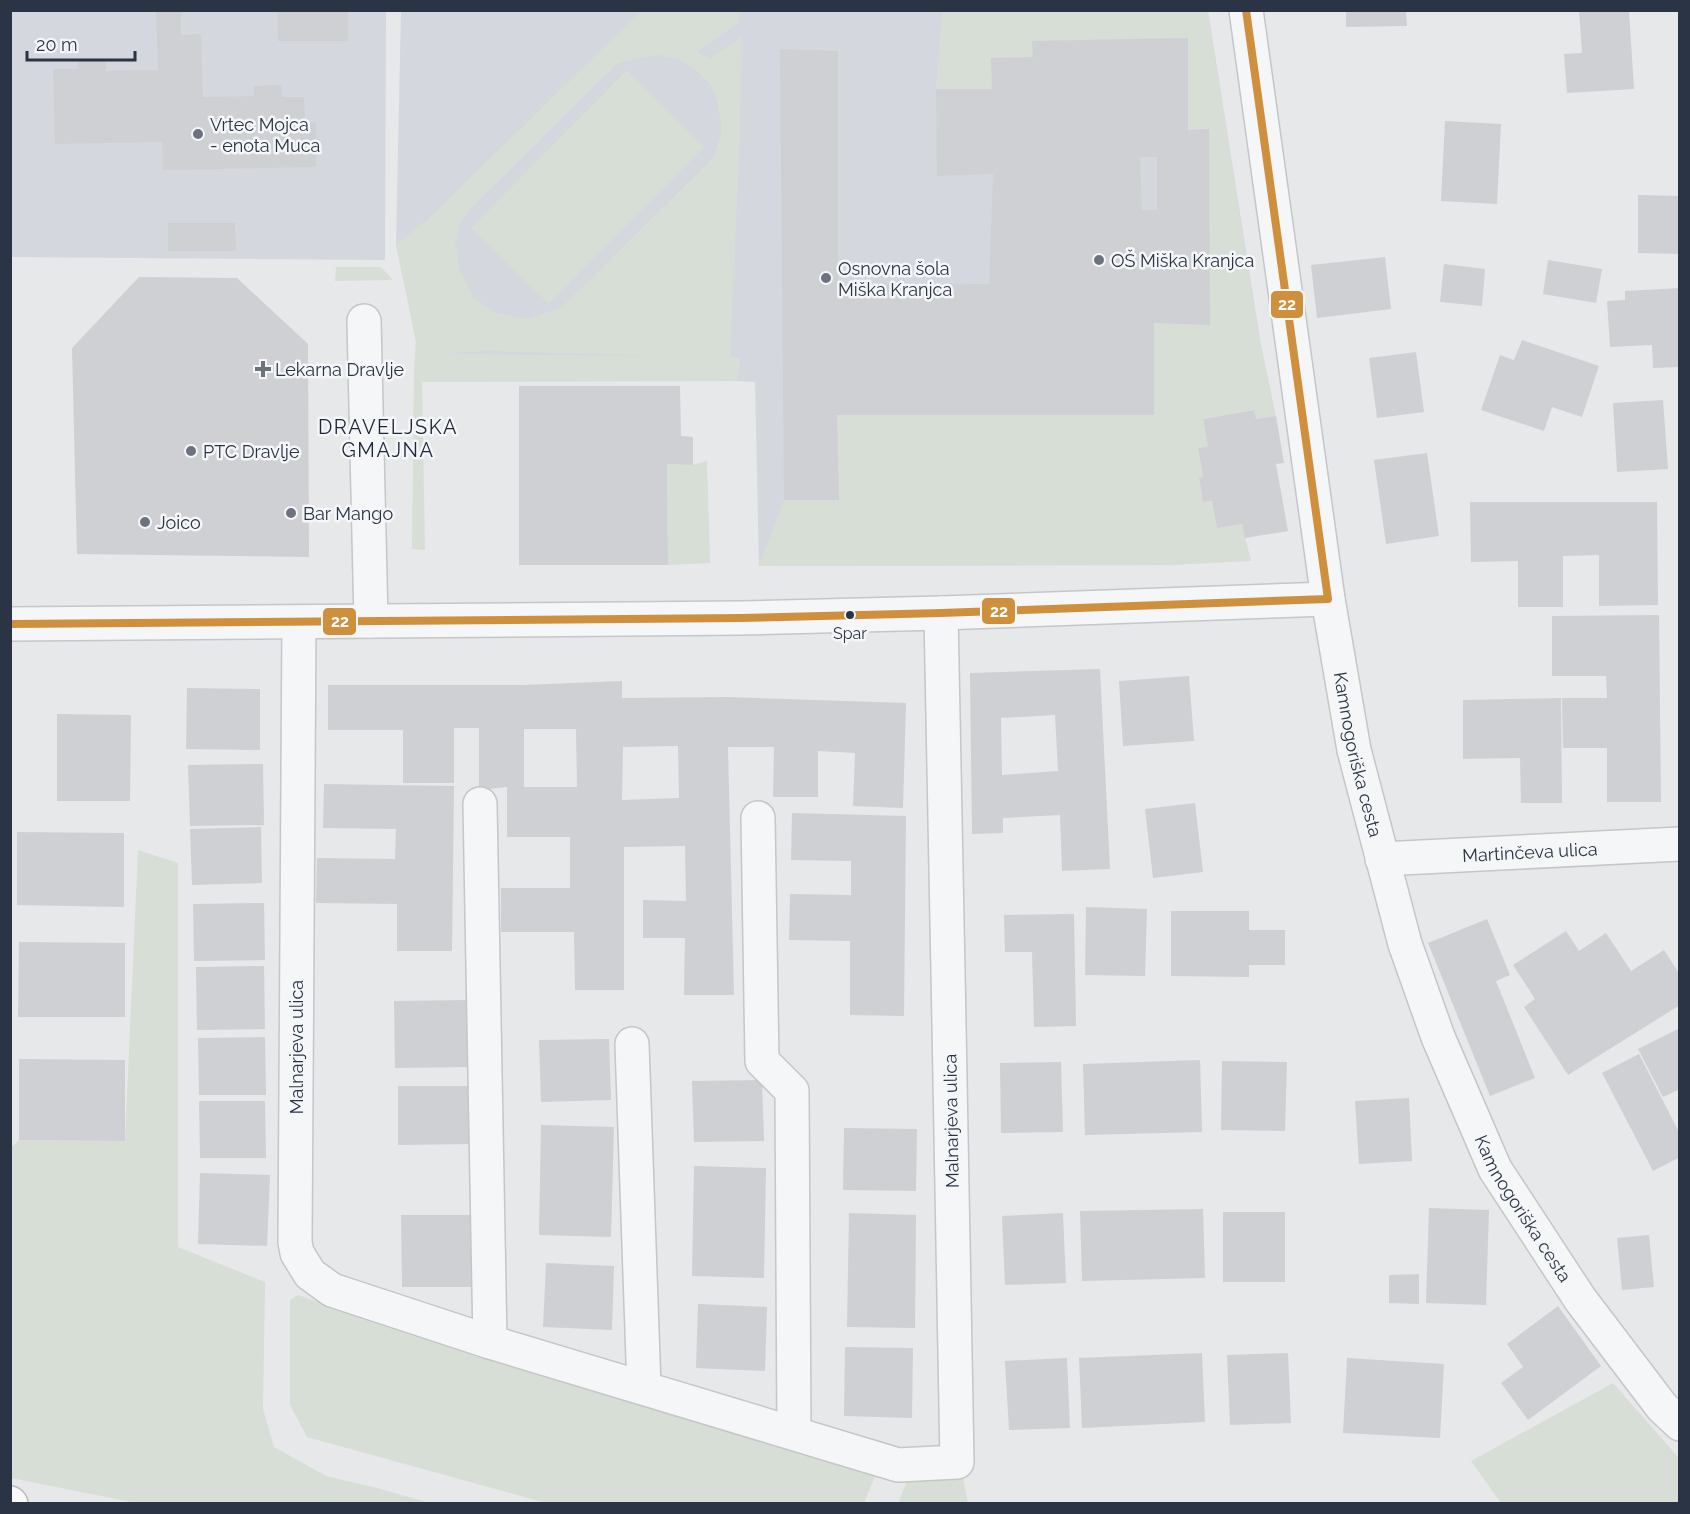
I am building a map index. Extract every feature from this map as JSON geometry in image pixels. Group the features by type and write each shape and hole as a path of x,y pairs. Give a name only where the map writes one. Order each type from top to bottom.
{"street":[{"name":"Kamnogoriška cesta","path":"1246,10 1328,599 1354,750 1405,944 1438,1037 1495,1169 1580,1299 1662,1407 1680,1424"},
{"path":"364,321 371,621"},
{"path":"10,624 753,617 941,613 1328,599"},
{"name":"Malnarjeva ulica","path":"299,623 295,1242 297,1253 310,1274 332,1290 489,1342 898,1465 957,1462 941,613"},
{"path":"480,804 489,1342"},
{"path":"758,818 762,1061 792,1091 794,1433"},
{"name":"Martinčeva ulica","path":"1382,859 1680,844"},
{"path":"632,1044 644,1388"}],"shaded area":[{"name":"Vrtec Mojca - enota Muca","path":"11,11 386,11 385,260 11,257"},
{"name":"Osnovna šola Miška Kranjca","path":"401,11 1208,11 1265,371 1166,380 1170,565 759,566 755,382 736,381 740,358 422,354 416,341 396,244"},
{"path":"641,11 740,11 739,22 697,52 710,58 742,37 730,357 740,358 736,381 422,382 425,550 412,549 416,341 396,244 427,220","holes":["657,55 679,59 697,71 711,85 717,101 722,130 714,157 562,307 529,319 496,313 473,297 459,269 455,241 461,221 473,206 618,63","487,351 661,356 438,354"]},
{"path":"942,11 1208,11 1257,325 1276,416 1256,419 1253,410 1203,419 1208,447 1198,449 1203,477 1199,479 1203,502 1212,501 1217,528 1242,524 1251,561 1170,565 759,566 784,500 839,500 837,415 1153,415 1154,323 1209,129 1188,130 1188,39 1033,41 1033,57 992,58 992,89 936,89"},
{"path":"627,70 704,147 549,304 471,228"},
{"path":"336,267 381,267 393,280 335,281"},
{"path":"707,461 710,563 668,565 667,464 693,465"},
{"path":"138,850 178,863 178,1247 265,1282 263,1409 274,1447 326,1476 430,1503 136,1503 11,1478 10,1149 19,1140 125,1141"},
{"path":"298,1295 486,1358 875,1476 864,1503 546,1503 307,1437 290,1405 290,1300"},
{"path":"1613,1383 1679,1458 1679,1503 1501,1503 1471,1461"},
{"path":"963,1477 968,1503 898,1504 908,1478"}],"building":[{"path":"156,10 181,10 181,35 201,34 203,97 254,96 254,86 281,85 282,97 304,97 305,123 316,123 316,167 163,170 162,142 55,144 53,69 78,69 77,60 106,59 106,71 158,70"},
{"path":"277,10 348,10 348,41 278,41"},
{"path":"1346,10 1406,10 1407,26 1346,27"},
{"path":"1579,10 1629,10 1634,89 1567,93 1564,54 1582,53"},
{"name":"OŠ Miška Kranjca","path":"1188,38 1188,130 1209,129 1210,325 1154,323 1154,415 837,415 839,500 784,500 780,49 838,51 838,285 989,284 993,174 937,176 936,89 992,89 991,58 1033,57 1032,41","holes":["1140,157 1157,157 1157,210 1142,210"]},
{"path":"1445,121 1501,124 1497,204 1441,201"},
{"path":"1638,195 1680,196 1680,254 1638,253"},
{"path":"168,223 235,223 236,251 168,251"},
{"path":"1385,257 1391,309 1317,318 1311,265"},
{"path":"1548,260 1602,269 1596,303 1543,294"},
{"path":"1444,264 1485,269 1482,306 1440,302"},
{"name":"PTC Dravlje","path":"139,277 237,278 308,344 309,557 77,554 72,348"},
{"path":"1680,288 1680,367 1653,368 1652,345 1610,347 1607,301 1625,300 1625,291"},
{"path":"1522,340 1599,366 1582,417 1552,407 1544,431 1481,410 1500,355 1514,360"},
{"path":"1416,352 1424,412 1377,418 1369,358"},
{"path":"519,386 680,386 681,436 693,437 693,465 667,464 668,565 519,565"},
{"path":"1663,400 1668,469 1617,472 1613,403"},
{"path":"1254,410 1256,419 1276,416 1284,463 1276,464 1288,531 1245,538 1242,524 1217,528 1212,501 1203,502 1199,478 1203,477 1198,448 1208,447 1203,419"},
{"path":"1427,453 1439,536 1386,544 1374,460"},
{"path":"1470,502 1657,502 1658,605 1599,606 1599,555 1563,556 1563,607 1518,607 1518,561 1471,562"},
{"path":"1659,615 1661,802 1607,802 1607,748 1563,748 1562,698 1607,698 1606,676 1552,676 1552,616"},
{"path":"1100,669 1110,869 1062,871 1060,815 1003,818 1003,833 972,834 970,673","holes":["1055,715 1058,771 1002,775 1001,718"]},
{"path":"1189,676 1194,741 1123,746 1119,681"},
{"path":"622,681 622,698 727,697 906,703 903,808 853,806 855,753 818,751 818,797 773,797 774,747 728,747 734,995 684,995 685,938 643,938 643,900 686,901 685,846 624,847 624,990 575,990 574,932 501,932 501,888 570,888 570,837 507,837 507,787 479,790 479,728 454,728 454,783 403,783 403,730 328,730 328,685 523,685","holes":["524,729 576,729 577,787 524,787","678,746 679,798 622,800 623,747"]},
{"path":"187,688 260,689 260,750 186,749"},
{"path":"1561,698 1562,803 1521,803 1520,758 1463,759 1463,700"},
{"path":"57,714 131,715 130,801 57,801"},
{"path":"263,764 264,825 190,826 188,765"},
{"path":"324,784 454,786 452,951 397,951 397,904 316,903 317,858 395,859 396,829 323,828"},
{"path":"1195,803 1203,872 1153,878 1145,809"},
{"path":"792,813 906,816 904,1016 850,1015 850,941 789,940 790,894 851,895 851,861 791,860"},
{"path":"261,827 262,883 192,885 190,829"},
{"path":"17,832 124,833 124,907 17,905"},
{"path":"264,903 265,960 194,961 193,904"},
{"path":"1086,907 1147,909 1145,976 1085,975"},
{"path":"1171,911 1249,911 1249,930 1285,930 1285,965 1249,965 1249,977 1171,976"},
{"path":"1074,914 1076,1026 1034,1027 1032,952 1005,952 1004,915"},
{"path":"1487,919 1510,975 1496,981 1535,1078 1490,1096 1428,943"},
{"path":"1566,931 1579,951 1606,933 1631,971 1664,950 1680,975 1680,1005 1568,1075 1524,1007 1535,999 1513,965"},
{"path":"19,942 125,943 125,1017 18,1017"},
{"path":"264,966 265,1029 197,1030 196,967"},
{"path":"468,1000 469,1067 395,1068 394,1001"},
{"path":"1680,1028 1680,1089 1663,1097 1638,1049"},
{"path":"265,1037 266,1095 199,1095 198,1038"},
{"path":"609,1039 611,1100 541,1102 539,1040"},
{"path":"1639,1054 1680,1134 1680,1157 1653,1171 1602,1073"},
{"path":"19,1059 125,1060 125,1141 19,1140"},
{"path":"1200,1060 1202,1132 1085,1135 1083,1064"},
{"path":"1222,1061 1287,1062 1285,1131 1221,1130"},
{"path":"1061,1062 1063,1132 1001,1133 1000,1063"},
{"path":"762,1080 764,1141 694,1142 692,1081"},
{"path":"398,1086 472,1086 472,1144 398,1145"},
{"path":"1409,1098 1412,1161 1359,1164 1355,1101"},
{"path":"199,1101 265,1101 266,1158 200,1158"},
{"path":"541,1125 614,1127 611,1237 539,1235"},
{"path":"844,1128 917,1129 916,1191 843,1190"},
{"path":"694,1166 766,1168 764,1278 692,1276"},
{"path":"200,1173 270,1175 267,1246 198,1244"},
{"path":"1429,1208 1489,1210 1486,1305 1426,1303"},
{"path":"1203,1209 1205,1278 1082,1281 1080,1211"},
{"path":"1223,1212 1285,1212 1285,1282 1223,1282"},
{"path":"849,1213 916,1215 915,1328 847,1327"},
{"path":"1063,1213 1066,1283 1005,1285 1002,1216"},
{"path":"401,1215 474,1215 475,1287 402,1287"},
{"path":"1649,1235 1654,1287 1622,1290 1617,1238"},
{"path":"546,1263 614,1266 612,1330 543,1327"},
{"path":"1419,1274 1419,1304 1389,1303 1389,1275"},
{"path":"698,1304 767,1307 765,1371 696,1368"},
{"path":"1558,1306 1601,1366 1528,1420 1501,1383 1523,1367 1507,1344"},
{"path":"845,1347 913,1348 912,1418 844,1416"},
{"path":"1202,1353 1205,1422 1082,1428 1079,1358"},
{"path":"1288,1353 1291,1423 1230,1425 1227,1355"},
{"path":"1067,1358 1070,1428 1009,1430 1005,1361"},
{"path":"1347,1358 1444,1364 1440,1438 1343,1433"}],"transit line":[{"name":"22","path":"1246,10 1328,599"},
{"name":"22","path":"10,624 741,618 1328,599"}],"place":[{"name":"Vrtec Mojca - enota Muca","path":"198,134"},
{"name":"OŠ Miška Kranjca","path":"1099,260"},
{"name":"Osnovna šola Miška Kranjca","path":"826,278"},
{"name":"Lekarna Dravlje","path":"263,369"},
{"name":"PTC Dravlje","path":"191,451"},
{"name":"Bar Mango","path":"291,513"},
{"name":"Joico","path":"145,522"},
{"name":"Spar","path":"850,615"}],"district":[{"name":"DRAVELJSKA GMAJNA","path":"388,438"}]}
